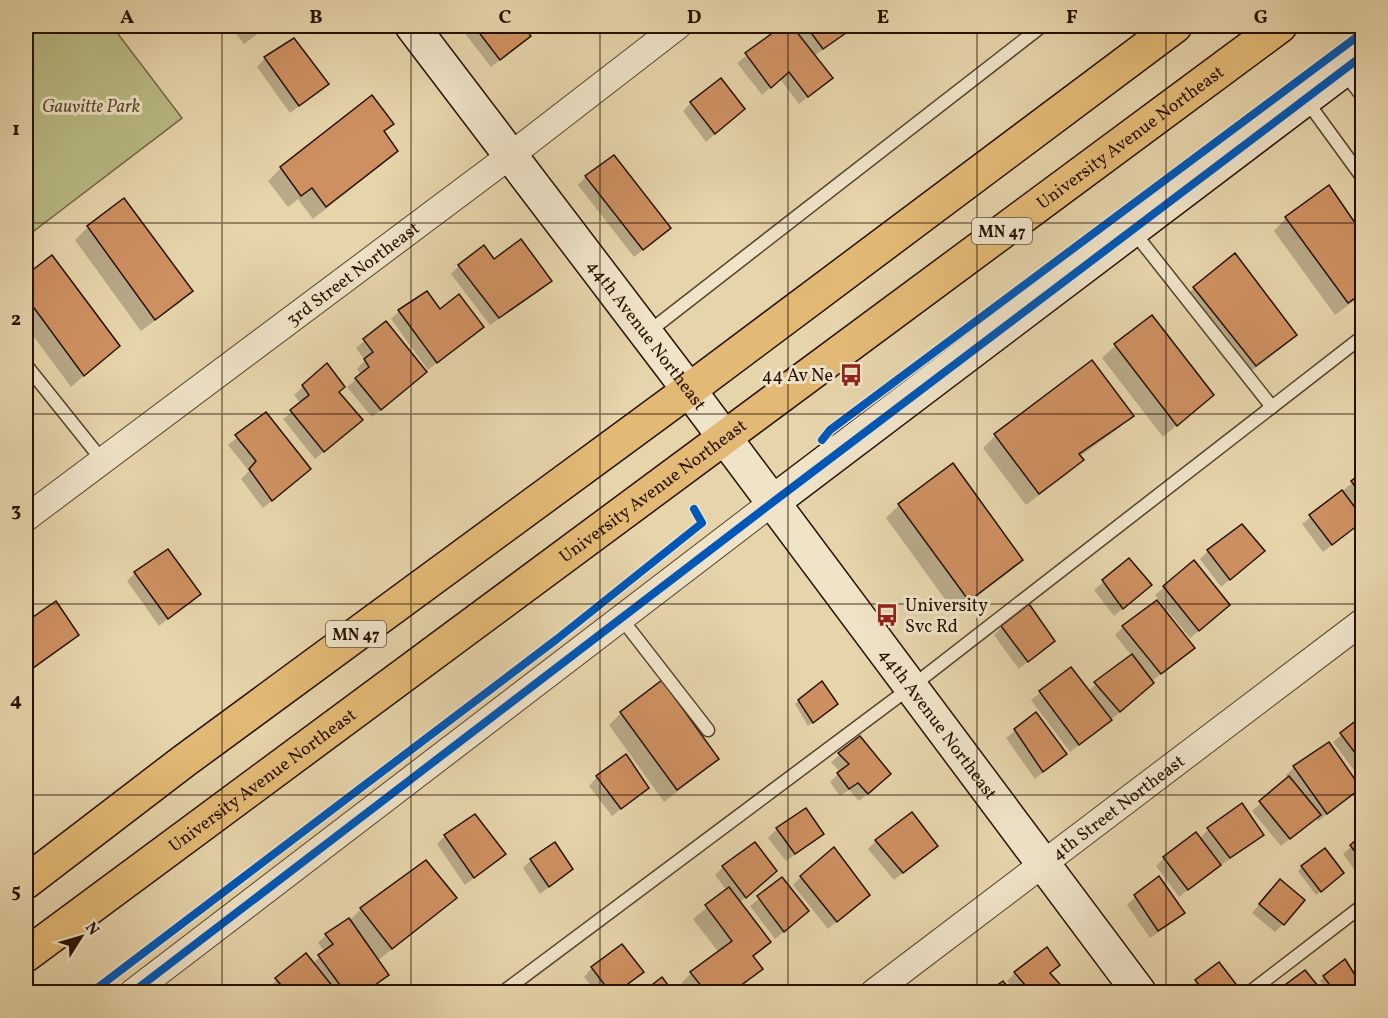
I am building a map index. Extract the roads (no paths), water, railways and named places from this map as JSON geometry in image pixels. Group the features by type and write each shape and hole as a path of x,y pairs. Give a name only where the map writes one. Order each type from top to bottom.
{"main road":[{"name":"MN 47","path":"26,882 194,754 689,390 1175,26"},
{"name":"University Avenue Northeast","path":"26,955 1280,26"}],"street":[{"name":"44th Avenue Northeast","path":"412,26 689,390 1139,993"},
{"name":"3rd Street Northeast","path":"26,518 511,155 678,26"},
{"path":"133,993 773,502 1353,63"},
{"name":"4th Street Northeast","path":"874,993 1362,622"}],"lane":[{"path":"646,334 1042,26"},
{"path":"1353,63 1362,96"},
{"path":"1305,99 1362,177"},
{"path":"1132,230 1272,407"},
{"path":"502,993 910,687 1362,337"},
{"path":"26,365 102,460"},
{"path":"621,618 708,730"},
{"path":"1250,993 1362,906"}],"place":[{"name":"44 Av Ne","path":"851,375"},
{"name":"University Svc Rd","path":"887,615"}],"park label":[{"name":"Gauvitte Park","path":"91,106"}]}
